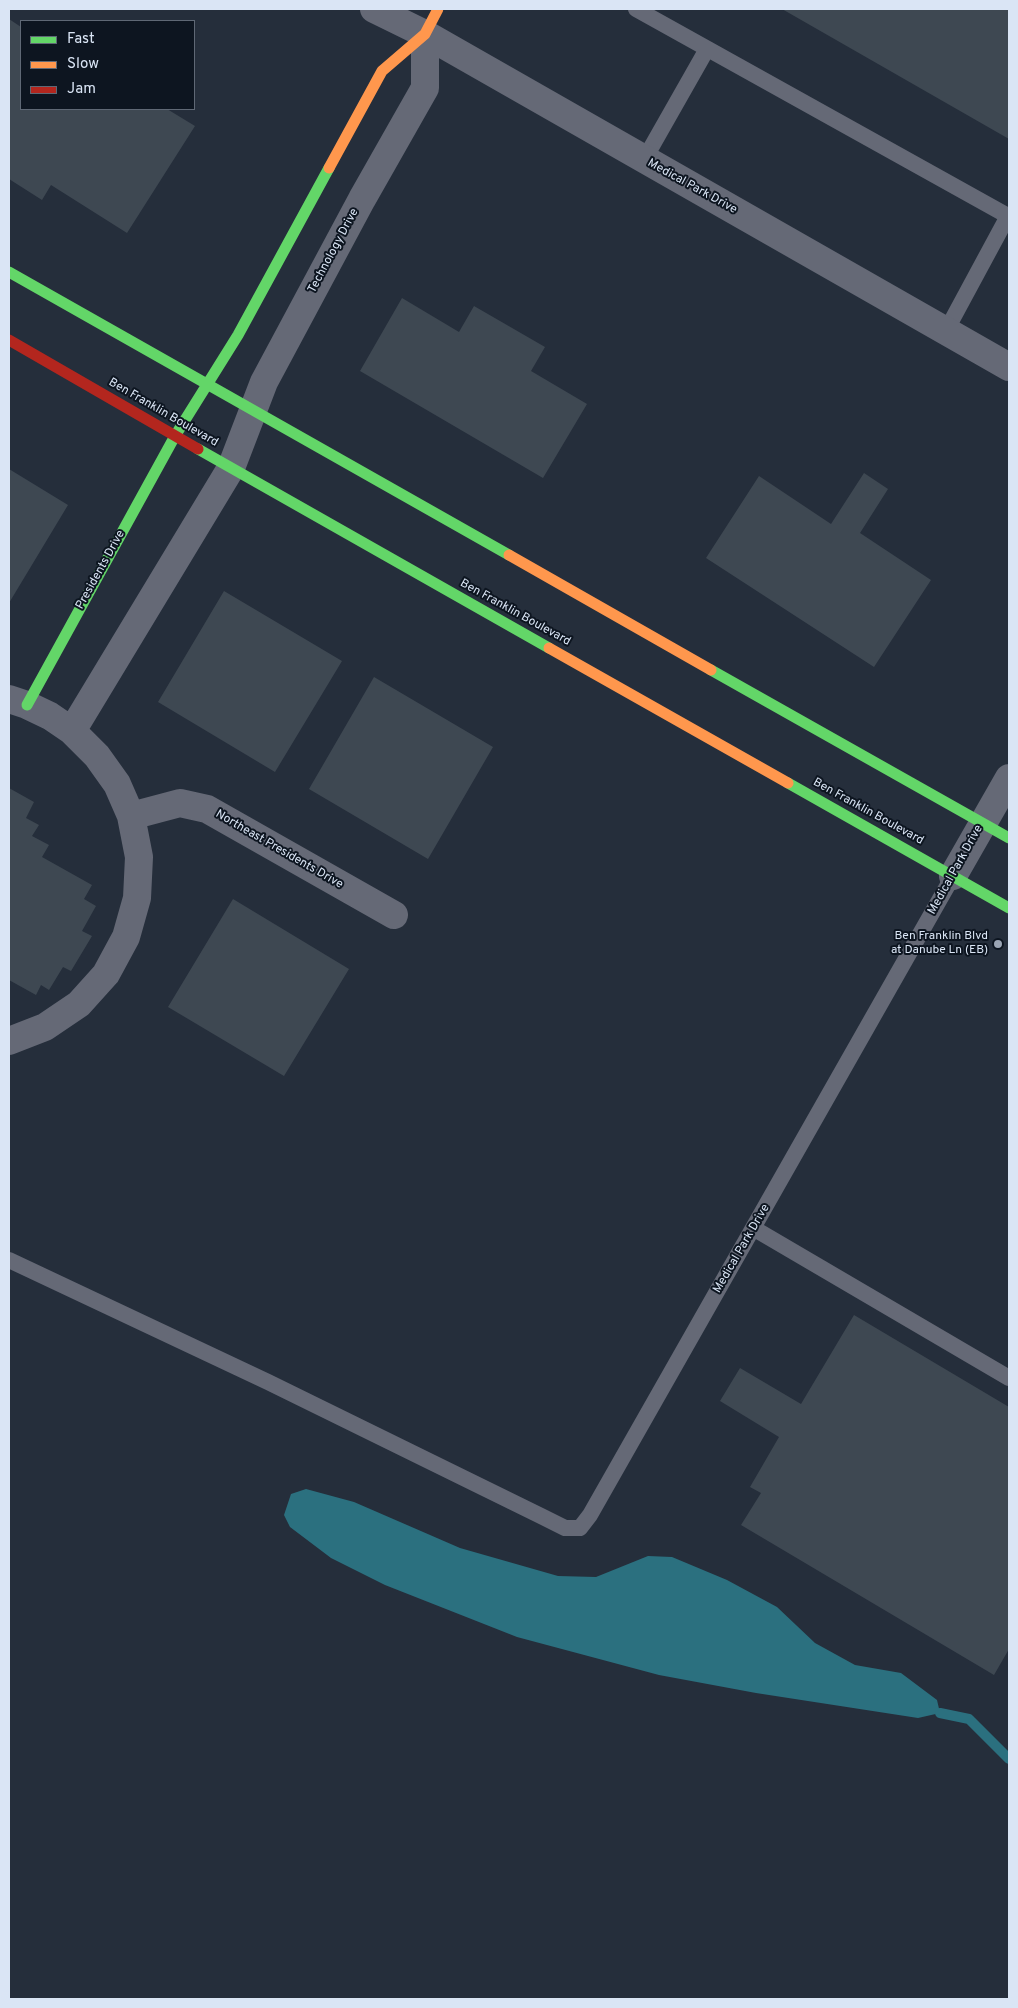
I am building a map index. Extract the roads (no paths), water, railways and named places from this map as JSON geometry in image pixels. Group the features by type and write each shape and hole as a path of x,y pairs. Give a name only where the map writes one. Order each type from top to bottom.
{"street":[{"name":"Medical Park Drive","path":"374,9 426,34 1009,367"},
{"name":"Technology Drive","path":"175,436 238,335 382,71 426,34 438,9"},
{"name":"Technology Drive","path":"231,468 264,382 358,205 425,88 426,34"},
{"path":"9,272 1009,838"},
{"name":"Ben Franklin Boulevard","path":"9,340 231,468 1009,908"},
{"name":"Presidents Drive","path":"9,1041 45,1027 79,1004 106,974 126,937 137,898 139,857 131,816 117,784 97,756 72,731 50,716 18,702 175,436"},
{"path":"72,731 231,468"},
{"name":"Medical Park Drive","path":"953,876 1009,778"},
{"name":"Northeast Presidents Drive","path":"131,816 180,803 207,808 394,915"}],"lane":[{"path":"636,9 1008,216 946,331"},
{"path":"644,160 707,49"},
{"name":"Medical Park Drive","path":"9,1260 268,1382 565,1528 580,1528 590,1516 953,876"},
{"path":"754,1228 1009,1378"}],"water":[{"path":"306,1489 354,1502 460,1548 558,1576 596,1577 648,1556 672,1557 727,1580 777,1607 815,1643 855,1665 901,1673 937,1700 940,1713 918,1718 756,1693 659,1675 517,1637 385,1585 331,1558 290,1527 284,1515 291,1494"}],"waterway":[{"path":"940,1713 969,1719 1009,1759"}],"place":[{"name":"Ben Franklin Blvd at Danube Ln (EB)","path":"998,944"}]}
